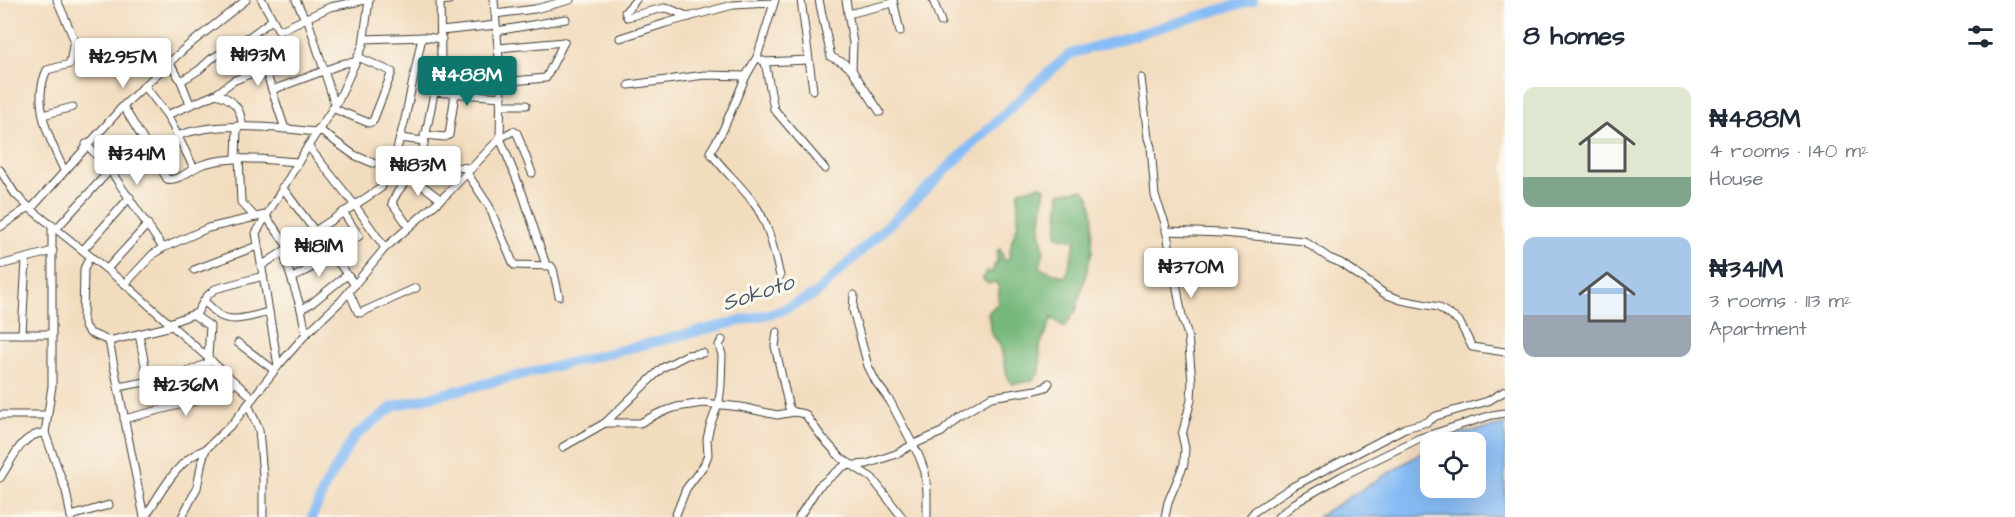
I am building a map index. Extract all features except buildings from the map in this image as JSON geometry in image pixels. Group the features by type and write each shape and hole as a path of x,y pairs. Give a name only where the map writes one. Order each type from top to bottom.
{"street":[{"path":"57,0 74,39 69,65 45,72 41,95 45,130 64,170"},
{"path":"0,227 30,208 86,144 144,85 246,0"},
{"path":"262,0 279,31 330,7 367,0 364,39 357,59 333,106 264,215 256,233 276,368"},
{"path":"296,0 306,18 333,106"},
{"path":"409,227 392,203 397,192 420,162 441,58 440,0 449,0"},
{"path":"494,0 502,101 500,138 523,195 546,265"},
{"path":"495,14 535,9 570,0"},
{"path":"636,0 625,12 627,17 664,8 689,17"},
{"path":"801,0 813,90"},
{"path":"819,0 831,57 852,70 880,112"},
{"path":"846,0 853,43 852,70"},
{"path":"933,0 941,22"},
{"path":"620,38 733,5 774,1 756,57 723,130 710,152 735,178 756,206 771,240 780,276"},
{"path":"849,14 893,2 900,32"},
{"path":"181,81 199,70 210,59 249,38 272,20"},
{"path":"364,39 422,38 566,20"},
{"path":"249,38 264,68 285,129"},
{"path":"261,266 381,188 393,164 422,38"},
{"path":"499,48 564,42 546,78 501,82"},
{"path":"756,57 765,62 808,60"},
{"path":"272,90 357,59 392,72 373,121 369,123 333,106"},
{"path":"169,62 181,81 190,104"},
{"path":"765,62 774,109 825,169"},
{"path":"167,115 216,94 233,81 264,68"},
{"path":"629,86 705,75 746,76"},
{"path":"1142,78 1155,196 1161,208 1188,336 1192,381 1191,400 1182,435 1185,448 1184,464 1168,502 1165,517"},
{"path":"144,85 167,115 194,168"},
{"path":"434,92 526,105"},
{"path":"216,94 228,97 242,117 239,126 237,158 241,202 255,217"},
{"path":"400,138 449,135 454,94"},
{"path":"123,106 167,179 177,179 203,164 237,158 298,162"},
{"path":"44,115 73,107"},
{"path":"177,136 191,131 239,126 317,130 354,155 373,163"},
{"path":"144,517 176,472 198,452 206,449 234,422 276,368 306,334 349,292 385,248 440,199 500,138 513,131 517,133 532,173"},
{"path":"86,144 110,170 130,197 163,248"},
{"path":"308,146 385,248"},
{"path":"420,162 430,166 469,170"},
{"path":"0,170 15,194 30,208 125,284 236,382 251,401 259,429 263,476 263,517"},
{"path":"109,505 71,516 66,491 45,433 52,388 54,227 110,170"},
{"path":"469,170 489,206 514,265 551,266 559,297"},
{"path":"410,176 440,199"},
{"path":"282,187 355,285"},
{"path":"83,250 130,197"},
{"path":"292,278 333,255 358,236 343,212"},
{"path":"125,284 153,254 163,248 208,228 264,215"},
{"path":"264,215 286,250 306,334"},
{"path":"106,269 148,224"},
{"path":"1166,231 1223,233 1304,241 1329,258 1341,263 1385,294 1401,300 1438,307 1459,321 1472,347 1505,352"},
{"path":"194,270 257,246"},
{"path":"0,265 53,251"},
{"path":"90,256 84,269 83,319 90,333 109,341 171,325 199,311 204,301 215,289 263,276"},
{"path":"22,334 26,259"},
{"path":"301,309 347,275"},
{"path":"349,292 360,313 416,288"},
{"path":"855,295 853,310 868,366 914,444 925,472 927,517"},
{"path":"204,301 220,316 230,318 238,319 269,312"},
{"path":"194,315 210,326 210,359"},
{"path":"777,332 775,346 789,408 794,412"},
{"path":"0,334 52,334"},
{"path":"139,334 148,381"},
{"path":"675,517 686,489 704,465 708,455 708,432 718,405 721,385 722,355 719,345 722,340"},
{"path":"109,341 144,517"},
{"path":"238,343 276,368"},
{"path":"563,447 605,423 663,368 687,355 703,353"},
{"path":"118,387 178,376 210,359"},
{"path":"124,419 195,401 236,382"},
{"path":"799,517 823,482 844,466 859,466 896,454 942,432 959,416 990,397 1036,390 1046,387 1049,383"},
{"path":"1250,517 1255,511 1292,487 1405,428 1427,422 1436,416 1488,401 1505,391"},
{"path":"605,423 639,423 659,412 703,403 741,407 777,415 794,412 805,414 821,436 850,465 872,478 902,517"},
{"path":"1278,517 1295,503 1342,476 1420,438 1505,413"},
{"path":"0,415 47,415"},
{"path":"0,478 23,442 36,434 45,433"},
{"path":"182,517 197,488 206,449"}],"green space":[{"path":"1039,185 1045,188 1040,231 1044,250 1040,268 1066,277 1076,240 1057,236 1060,193 1083,189 1090,197 1093,216 1092,251 1076,311 1064,327 1052,318 1040,346 1040,373 1031,381 1012,384 1007,375 1000,344 992,335 988,313 998,303 999,287 995,282 988,284 983,279 986,271 993,272 994,265 997,263 997,251 1000,249 1005,262 1009,258 1018,224 1018,194 1021,189"}],"water":[{"path":"1505,425 1505,517 1317,517 1420,454 1420,498 1486,498 1486,432 1469,432"}],"waterway":[{"name":"Sokoto","path":"312,517 326,485 354,437 394,406 780,311 816,294 1070,54 1253,0"}]}
